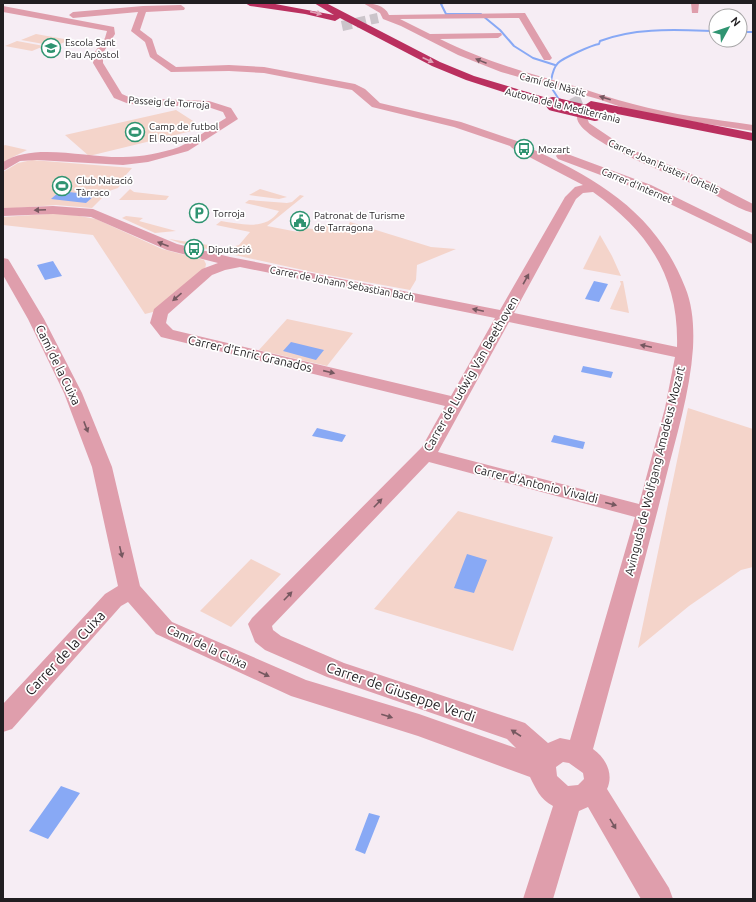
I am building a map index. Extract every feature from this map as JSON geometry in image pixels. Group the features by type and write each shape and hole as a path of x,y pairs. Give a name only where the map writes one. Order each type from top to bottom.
{"highway":[{"path":"250,3 285,7 323,15 350,24 408,51"},
{"name":"Autovia de la Mediterrània","path":"319,3 408,51 470,78 552,100"},
{"name":"Autovia de la Mediterrània","path":"336,3 448,60 483,75 552,100 590,112 753,145"},
{"name":"Autovia de la Mediterrània","path":"590,112 753,137"}],"street":[{"name":"Camí del Nàstic","path":"367,3 384,12 382,18 428,36 461,53 504,70 575,93 630,107 753,128"},
{"path":"3,8 71,15 143,9 181,8"},
{"name":"Passeig de Torroja","path":"3,8 111,30 111,36 97,53 96,57 98,63 120,98 129,102 209,104 227,110 232,119 184,149 148,158 123,161 38,156 17,158 3,167"},
{"path":"143,9 135,31 149,41 153,55 174,70 229,68 264,70 350,86 362,90 371,103 376,105 457,124 516,144"},
{"path":"442,15 459,36"},
{"path":"382,18 442,15 522,15 547,58"},
{"path":"428,36 498,35"},
{"path":"171,68 192,59"},
{"name":"Carrer Joan Fuster i Ortells","path":"590,112 582,121 585,125 619,148 704,184 753,209"},
{"name":"Avinguda de Wolfgang Amadeus Mozart","path":"516,144 516,146 562,166 597,186 622,206 643,227 669,269 678,288 684,314 684,354 678,392 647,513 580,753"},
{"name":"Carrer d'Internet","path":"516,144 524,144 557,154 647,188 722,223 753,240"},
{"name":"Carrer de Ludwig Van Beethoven","path":"260,624 429,451 570,197 579,190 597,186"},
{"name":"Carrer de Johann Sebastian Bach","path":"3,212 53,210 93,213 172,247 245,264 505,316 684,354"},
{"name":"Camí de la Cuixa","path":"3,262 60,365 102,468 130,589 164,628 300,689 544,764"},
{"name":"Carrer d'Enric Granados","path":"245,264 222,266 207,272 160,312 158,324 166,334 456,403"},
{"name":"Carrer d'Antonio Vivaldi","path":"425,455 647,513"},
{"name":"Carrer de la Cuixa","path":"3,721 114,600 130,589"},
{"name":"Carrer de Giuseppe Verdi","path":"260,624 264,635 273,643 336,670 516,731 544,764"},
{"path":"538,899 581,795 596,784 596,770 592,763 580,753 560,750 550,754 544,764 546,784 556,793 581,795 658,899"}],"shaded area":[{"path":"36,34 70,40 55,46 21,40"},
{"path":"17,41 44,46 32,51 5,46"},
{"name":"Camp de futbol El Roqueral","path":"176,110 204,128 89,156 65,135"},
{"path":"5,145 27,150 3,162 3,146"},
{"name":"Club Natació Tàrraco","path":"32,160 132,168 119,183 122,183 118,188 109,191 92,208 56,205 3,209 3,172 18,163"},
{"path":"130,189 134,192 169,196 166,200 119,200"},
{"path":"260,189 287,197 279,199 249,195"},
{"path":"300,195 304,196 267,226 298,232 304,228 313,229 316,224 347,228 350,222 431,247 456,249 417,265 416,280 410,290 317,273 180,243 169,239 228,248 239,245 250,232 216,225 221,221 237,224 260,224 274,217 279,211 245,203 249,200 287,203 292,202"},
{"path":"63,213 96,219 162,249 204,260 206,264 205,269 157,311 145,314 93,235 3,225 3,217"},
{"path":"126,216 143,218 139,221 176,231 155,233 122,218"},
{"path":"600,235 612,256 621,276 583,269"},
{"path":"620,281 623,281 629,313 610,309 621,284"},
{"path":"287,319 353,333 327,366 259,350"},
{"path":"688,408 753,429 753,567 741,570 689,606 638,648"},
{"path":"458,511 553,537 513,651 374,609"},
{"path":"251,559 281,574 231,627 200,611"}],"water":[{"path":"60,191 95,195 86,203 51,199"},
{"path":"53,261 62,276 45,280 37,265"},
{"path":"594,281 608,284 599,302 585,299"},
{"path":"291,342 324,350 316,360 283,351"},
{"path":"583,366 613,372 611,378 581,372"},
{"path":"317,428 346,435 342,442 312,436"},
{"path":"554,435 585,442 583,449 551,442"},
{"path":"467,554 487,560 474,593 454,588"},
{"path":"61,786 80,793 48,839 29,831"},
{"path":"369,813 380,816 365,854 355,850"}],"waterway":[{"path":"443,3 441,4 446,14 481,14"},
{"path":"483,16 500,30 514,46 533,58 555,65"},
{"path":"551,81 553,72 558,63 578,52 599,44 600,41 628,33 643,31 708,31"},
{"path":"748,32 753,32"},
{"path":"551,87 560,101"}],"tunnel":[{"path":"342,26 378,18"},
{"path":"574,97 576,101"},
{"path":"575,100 582,117"}],"place":[{"name":"Escola Sant Pau Apòstol","path":"51,48"},
{"name":"Camp de futbol El Roqueral","path":"135,132"},
{"name":"Mozart","path":"524,149"},
{"name":"Club Natació Tàrraco","path":"62,186"},
{"name":"Torroja","path":"199,213"},
{"name":"Patronat de Turisme de Tarragona","path":"300,221"},
{"name":"Diputació","path":"194,249"}]}
